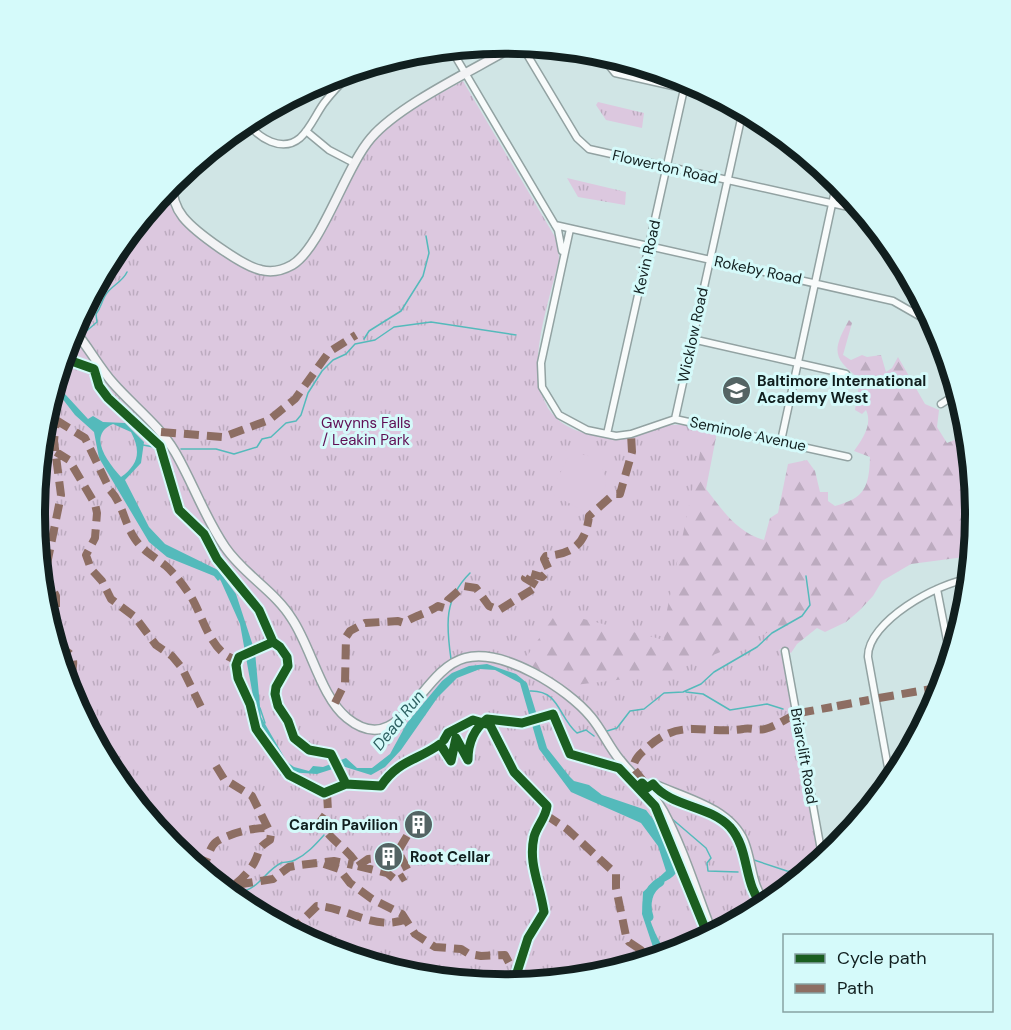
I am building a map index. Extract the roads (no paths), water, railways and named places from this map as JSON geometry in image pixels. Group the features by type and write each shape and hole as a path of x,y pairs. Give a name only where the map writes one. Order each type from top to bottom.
{"street":[{"path":"174,195 176,205 189,224 248,265 272,272 289,267 308,250 354,163 369,140 385,124 500,54"},
{"name":"Flowerton Road","path":"527,55 585,147 667,168 848,207"},
{"path":"456,57 555,225 562,242 562,257"},
{"path":"610,66 615,73 668,85"},
{"path":"254,129 261,136 280,144 297,140 338,86"},
{"name":"Kevin Road","path":"607,434 683,91"},
{"name":"Wicklow Road","path":"675,419 741,119"},
{"path":"306,131 328,150 354,163"},
{"path":"781,441 834,193"},
{"name":"Rokeby Road","path":"555,225 903,305 923,320"},
{"name":"Seminole Avenue","path":"570,230 562,257 541,363 542,387 553,409 566,420 587,430 607,434 632,434 675,419 848,457"},
{"path":"80,338 110,380 156,426 171,445 222,542 242,568 291,616 331,697 347,718 370,729 388,728 399,721 437,675 450,666 473,657 495,658 527,670 582,708 598,726 616,756 648,786 668,821 710,927"},
{"path":"692,339 846,374"},
{"path":"941,404 950,398"},
{"path":"889,770 868,649 877,632 892,619 937,589 961,582"},
{"path":"937,589 948,643"},
{"name":"Briarclift Road","path":"784,651 821,850"},
{"path":"648,786 711,810 731,823 744,843 756,890 762,898"}],"water":[{"name":"Dead Run","path":"63,388 65,394 88,419 93,416 103,422 125,423 144,442 141,463 125,480 149,527 165,544 218,570 236,594 255,652 261,717 287,762 294,767 309,771 313,766 323,767 346,758 357,768 372,768 390,754 407,723 442,681 452,673 469,666 487,664 516,674 527,683 547,748 570,777 574,781 589,785 602,795 646,810 666,836 674,856 676,873 650,892 647,906 652,925 663,947 654,951 642,914 643,892 666,871 658,846 641,823 571,792 539,749 520,683 495,670 480,669 457,678 438,697 401,750 385,767 371,775 342,766 317,774 288,772 258,724 240,624 220,579 218,581 214,576 167,557 149,542 99,458 94,432 75,415 61,397","holes":["113,424 131,432 137,451 135,462 121,477 105,456 100,441 101,435"]}],"waterway":[{"path":"364,339 369,331 401,311 423,276 429,253 426,236"},
{"path":"83,334 97,322 96,314 105,296 127,272"},
{"path":"181,449 216,449 234,454 257,447 262,439 271,437 286,423 296,421 301,415 308,393 322,371 333,360 346,354 355,344 375,340 394,327 431,322 516,335"},
{"path":"143,445 154,447"},
{"path":"451,659 448,634 451,602 455,592 470,573"},
{"path":"607,731 617,728 630,711 644,709 664,693 683,692 701,684 714,672 757,647 772,633 802,616 810,605 806,576"},
{"path":"530,691 540,692 553,700 577,733 586,730 594,736"},
{"path":"686,692 703,694 730,710 767,704 783,709"},
{"name":"Dead Run","path":"260,708 265,723"},
{"path":"671,818 706,848 711,858 707,863 708,871 738,872"},
{"path":"241,892 257,884 275,866 293,861 303,855 324,835"},
{"path":"754,860 795,872"},
{"name":"Dead Run","path":"649,917 648,898 652,889 660,882"}],"place":[{"name":"Baltimore International Academy West","path":"736,390"},
{"name":"Cardin Pavilion","path":"419,825"},
{"name":"Root Cellar","path":"389,857"}],"park label":[{"name":"Gwynns Falls / Leakin Park","path":"366,432"}]}
